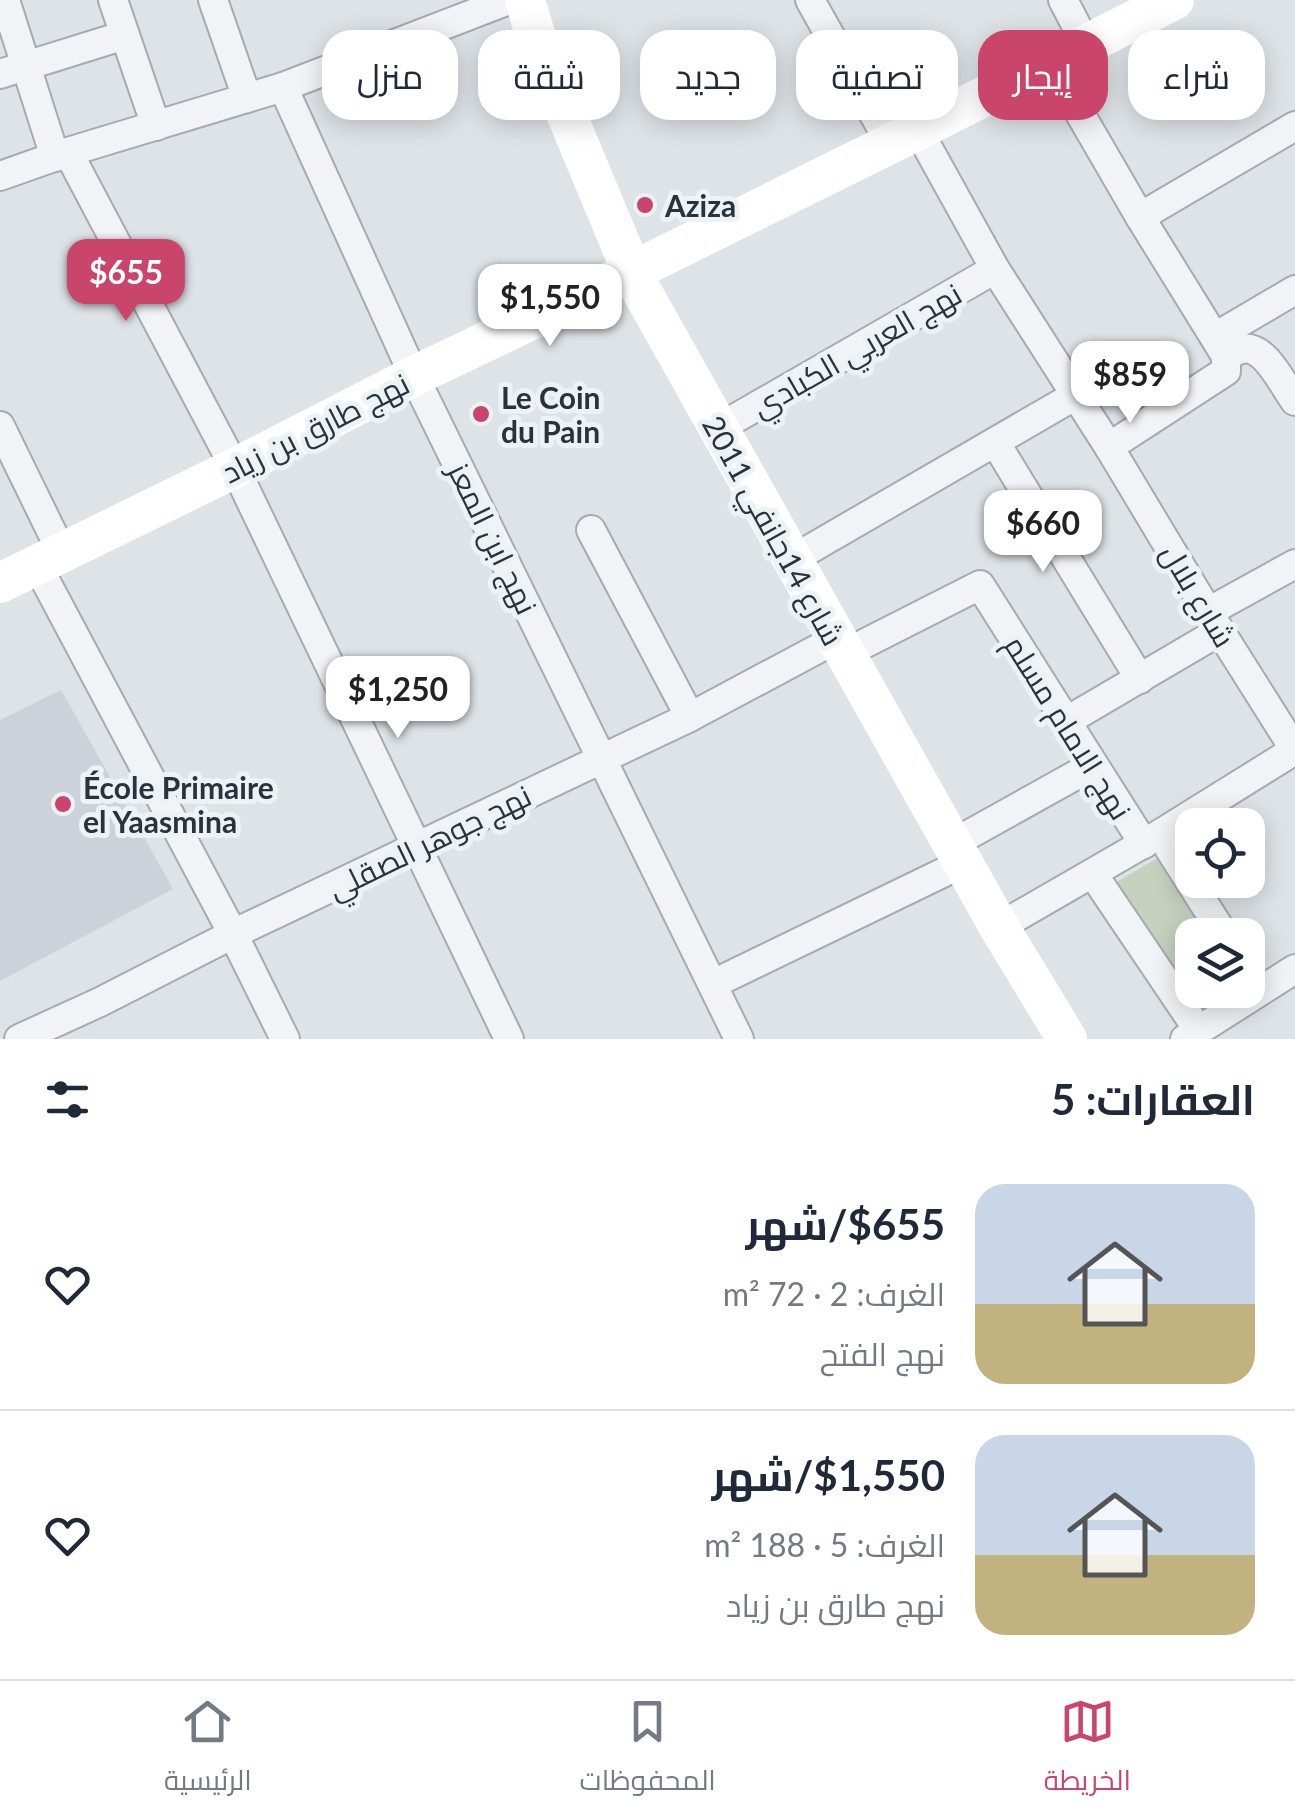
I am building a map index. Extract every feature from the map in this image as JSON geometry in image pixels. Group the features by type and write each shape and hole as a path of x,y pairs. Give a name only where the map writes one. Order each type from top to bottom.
{"street":[{"path":"6,0 61,154 234,468 509,1039"},
{"path":"113,0 156,126"},
{"path":"213,0 247,98"},
{"path":"0,176 283,87 509,0"},
{"name":"شارع 14جانفي 2011","path":"524,0 540,51 631,272 998,927 1067,1039"},
{"name":"شارع بلال","path":"810,0 995,268 1295,750"},
{"path":"1063,0 1079,30"},
{"name":"نهج طارق بن زياد","path":"1108,33 1174,0"},
{"path":"0,74 125,35"},
{"name":"نهج ابن المعز","path":"283,87 414,376 739,1039"},
{"name":"نهج طارق بن زياد","path":"0,583 978,99"},
{"path":"1084,120 1220,347 1226,371 1109,447"},
{"path":"1140,216 1295,126"},
{"name":"نهج العربي الكبادي","path":"717,429 995,268"},
{"path":"1220,347 1295,290"},
{"path":"1220,347 1262,353 1295,401"},
{"path":"792,559 1076,395"},
{"path":"0,426 49,559 285,1039"},
{"path":"995,442 1140,679"},
{"path":"592,530 690,717"},
{"path":"1066,722 1140,679 1295,564"},
{"name":"نهج الامام مسلم","path":"840,646 980,585 1092,766 1211,918"},
{"name":"نهج جوهر الصقلي","path":"19,1039 840,646"},
{"path":"998,927 1152,839 1295,750"},
{"path":"713,984 958,854 1092,766"},
{"path":"1093,874 1192,1035 1223,1008"},
{"path":"1265,978 1295,969"}],"shaded area":[{"name":"École Primaire el Yaasmina","path":"61,690 173,889 0,981 0,720"}],"green space":[{"path":"1161,856 1175,880 1175,898 1185,898 1197,918 1175,918 1175,1002 1108,887"},
{"path":"1179,1008 1199,1008 1184,1017"}],"place":[{"name":"Aziza","path":"645,205"},
{"name":"Le Coin du Pain","path":"481,414"},
{"name":"École Primaire el Yaasmina","path":"63,804"}]}
